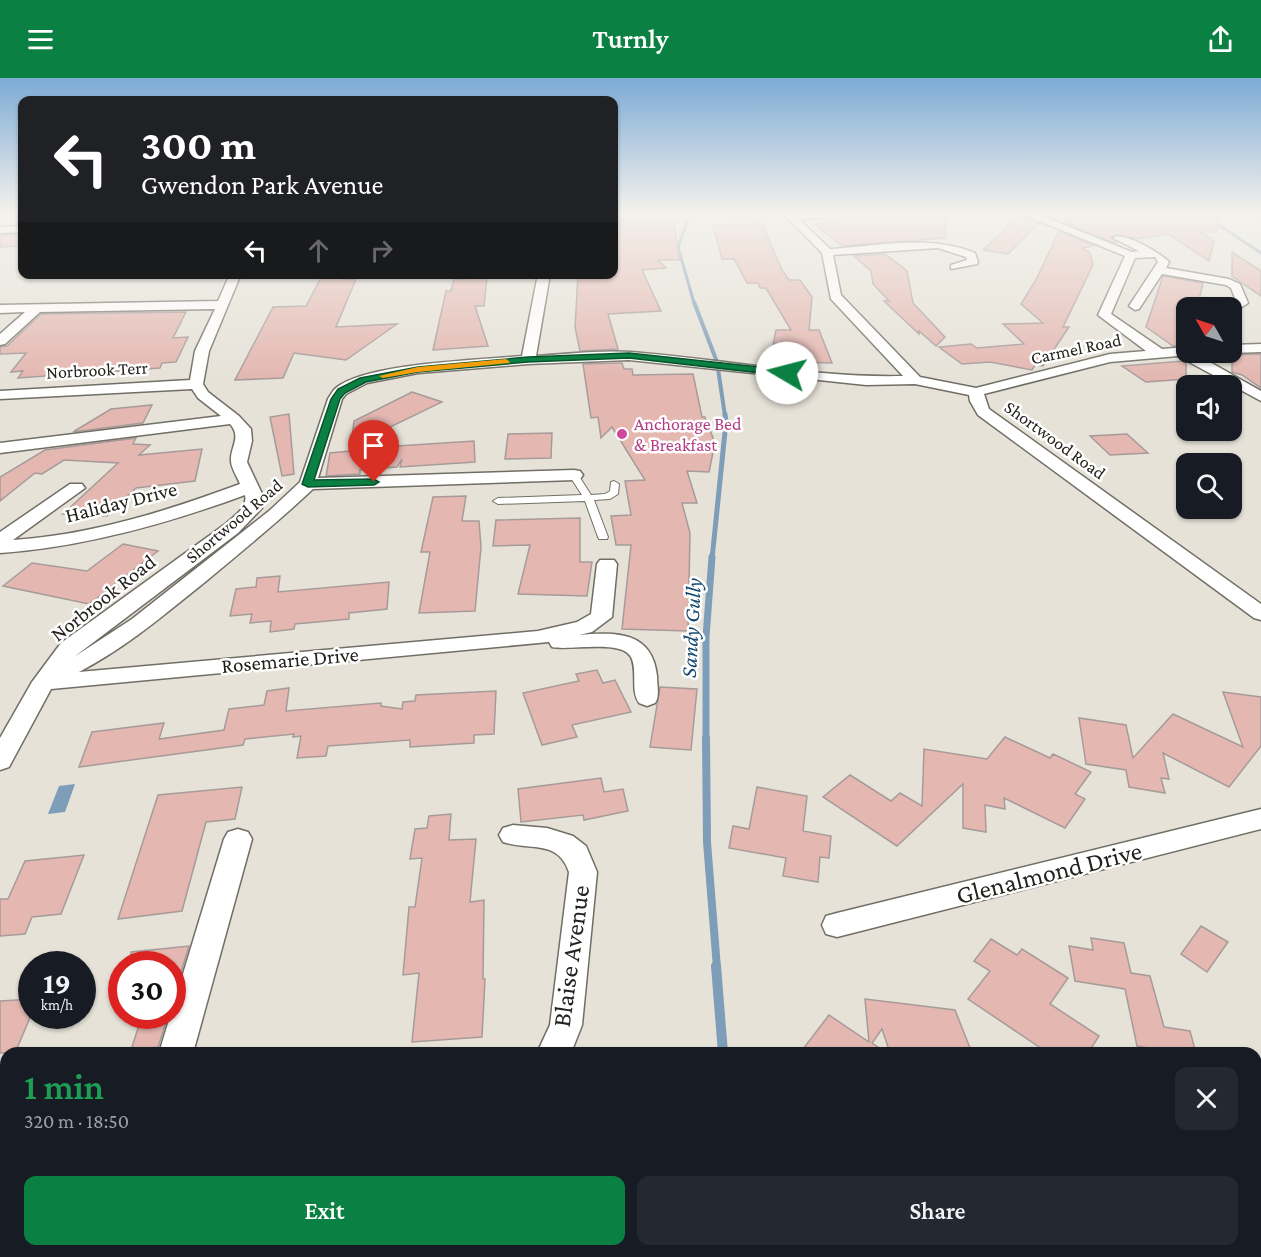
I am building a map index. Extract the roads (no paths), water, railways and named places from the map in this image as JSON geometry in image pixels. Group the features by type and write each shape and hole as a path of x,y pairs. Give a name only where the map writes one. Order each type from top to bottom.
{"street":[{"path":"829,269 835,296 915,380"},
{"path":"1125,269 1104,315 1157,352"},
{"path":"1135,306 1159,270 1229,282 1236,286 1240,297"},
{"path":"234,279 202,351 196,384 215,407 234,419"},
{"path":"528,360 543,279"},
{"path":"0,309 222,305"},
{"path":"0,341 37,308"},
{"path":"1242,349 1261,348"},
{"name":"Carmel Road","path":"976,392 1110,358 1176,352"},
{"name":"Shortwood Road","path":"43,682 98,653 141,624 275,515 308,484 335,399 341,391 353,384 418,369 528,360 646,356 808,376 866,381 915,380 976,392 976,401 983,412 1261,614"},
{"path":"1203,363 1261,397"},
{"name":"Norbrook Terr","path":"0,394 196,384"},
{"path":"0,448 234,419"},
{"name":"Norbrook Road","path":"0,760 43,682 69,648 243,519 253,508 255,498 239,462 244,441 243,429 234,419"},
{"path":"308,484 573,475"},
{"name":"Haliday Drive","path":"0,547 44,544 164,517 249,487"},
{"path":"0,541 76,488"},
{"path":"538,638 584,627 601,616 607,564"},
{"path":"538,638 553,642 606,640 634,647 641,656 647,698"},
{"name":"Rosemarie Drive","path":"43,682 538,638"},
{"name":"Glenalmond Drive","path":"837,925 1261,819"},
{"name":"Blaise Avenue","path":"513,834 548,838 565,845 576,855 583,872 566,1025 557,1047"},
{"path":"178,1047 238,840"}],"lane":[{"path":"573,475 588,497 603,537"},
{"path":"498,501 612,495 615,492 614,484"}],"water":[{"path":"75,784 65,812 48,814 59,786"}],"waterway":[{"name":"Sandy Gully","path":"684,269 694,303"},
{"name":"Sandy Gully","path":"694,302 717,362 725,416"},
{"name":"Sandy Gully","path":"712,559 725,414"},
{"name":"Sandy Gully","path":"706,738 706,637 712,557"},
{"name":"Sandy Gully","path":"706,738 707,842 717,968"},
{"name":"Sandy Gully","path":"716,966 723,1047"}],"place":[{"name":"Anchorage Bed & Breakfast","path":"622,434"}]}
